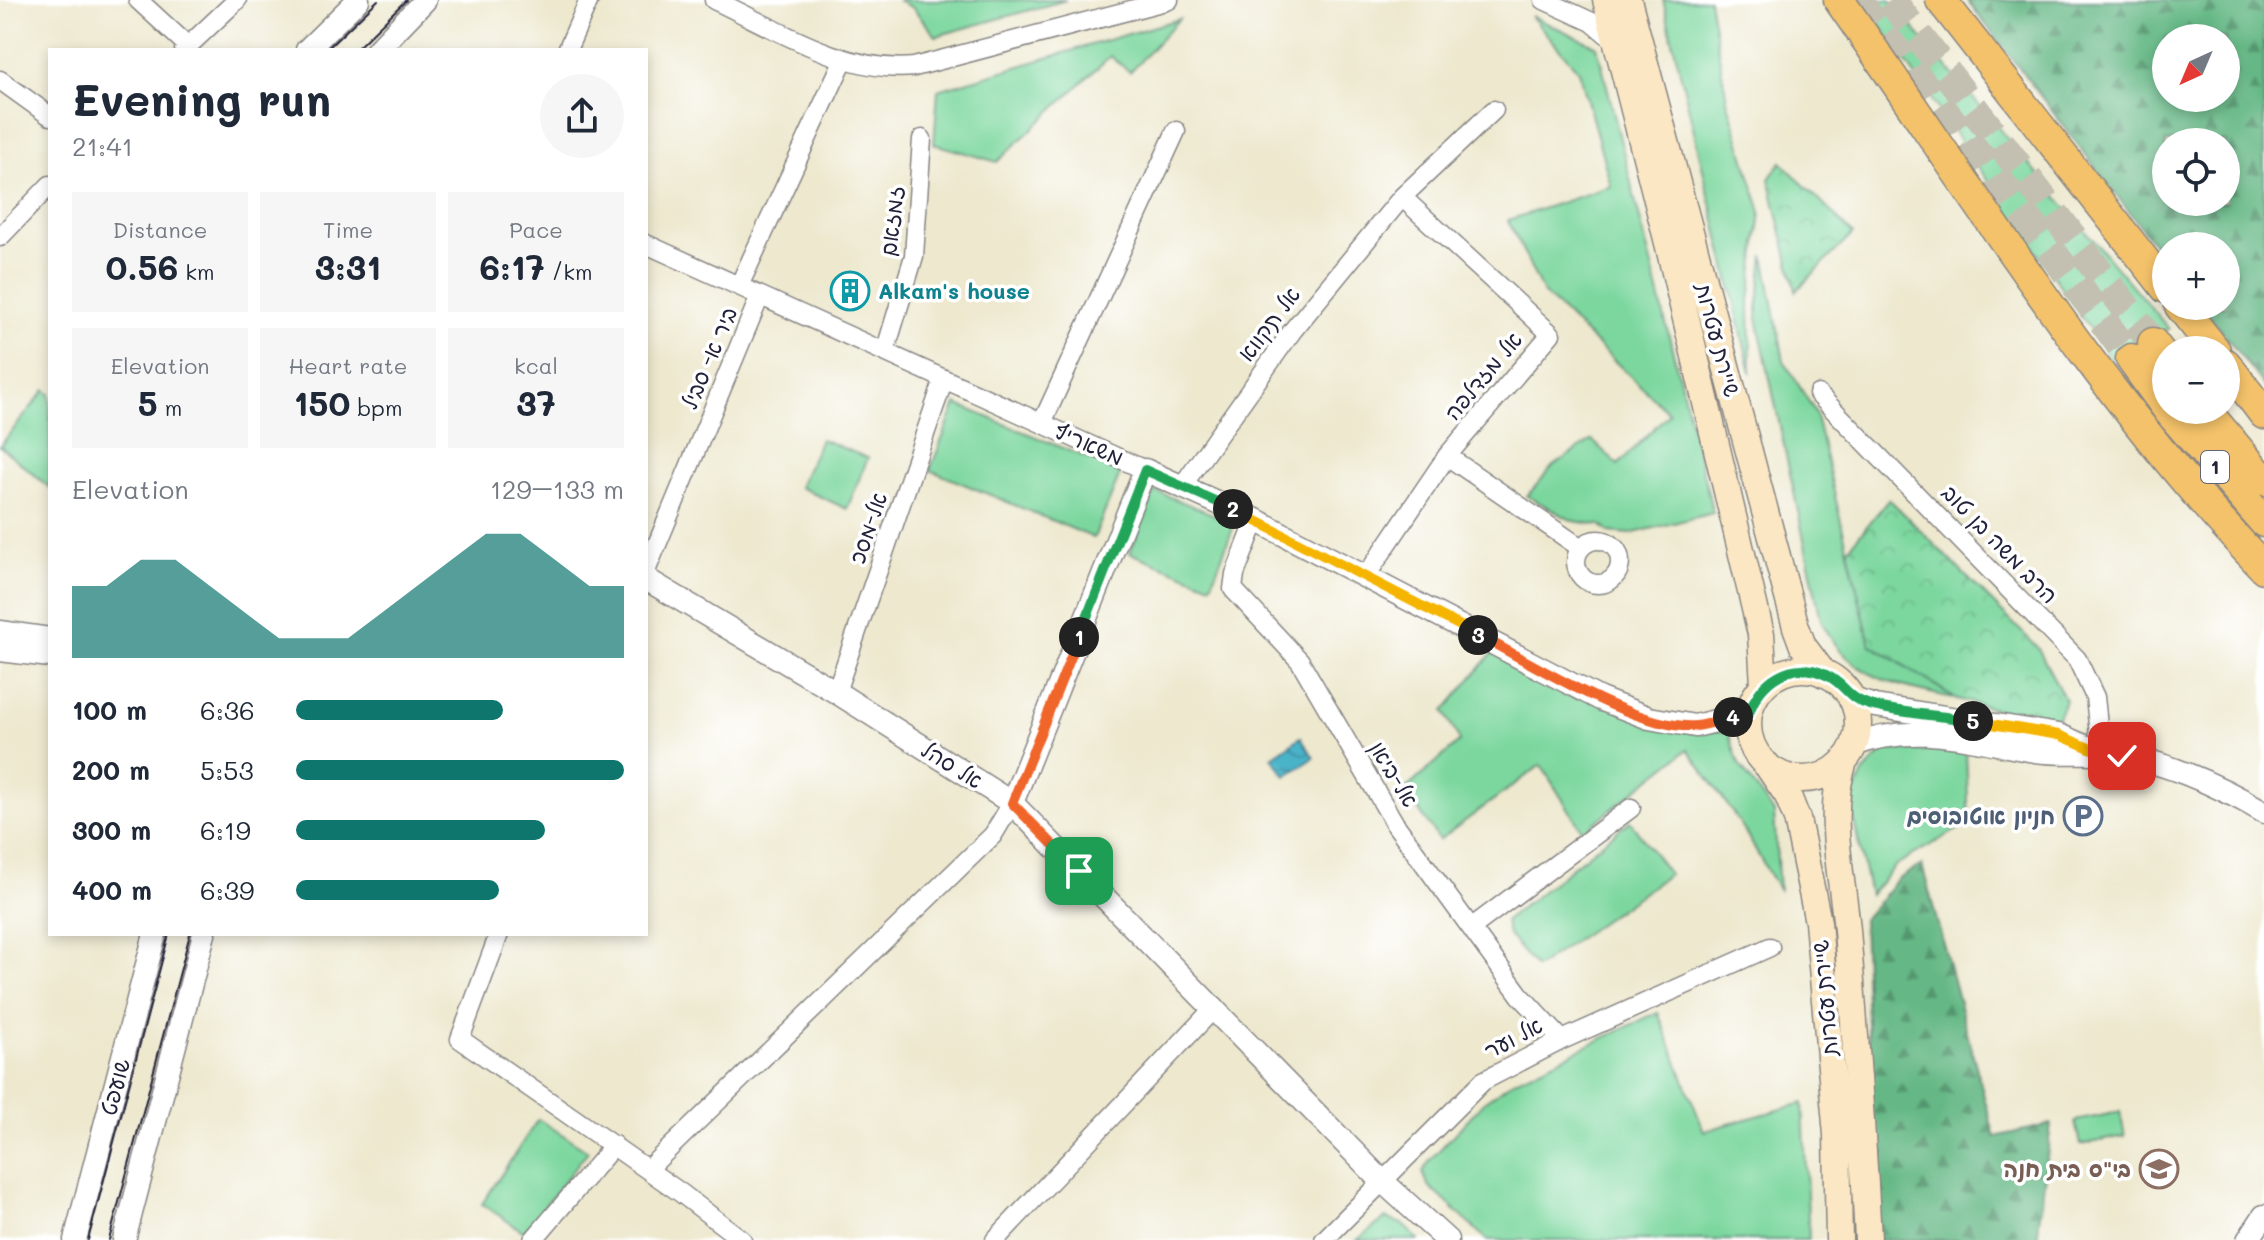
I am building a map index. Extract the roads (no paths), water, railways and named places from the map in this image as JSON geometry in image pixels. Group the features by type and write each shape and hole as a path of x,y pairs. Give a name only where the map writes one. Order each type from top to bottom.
{"highway":[{"path":"1839,0 2100,373 2192,487 2264,568"},
{"path":"1941,0 2152,270"},
{"path":"2191,320 2204,336"},
{"path":"2240,382 2264,414"},
{"name":"1","path":"2181,424 2264,522"},
{"name":"1","path":"2217,424 2264,480"}],"main road":[{"name":"שיירת עטרות","path":"1606,0 1757,619 1764,685"},
{"name":"שיירת עטרות","path":"1628,0 1796,627 1803,646 1824,674"},
{"path":"1792,670 1824,674 1841,684 1852,699 1858,730 1849,753 1815,778 1781,775 1767,765 1751,742 1749,713 1764,685 1792,670"},
{"name":"שיירת עטרות","path":"1849,753 1835,787 1834,812 1845,905 1868,1240"},
{"name":"שיירת עטרות","path":"1767,765 1788,796 1797,819 1818,922 1837,1135 1839,1240"}],"street":[{"path":"138,0 186,48 237,0"},
{"path":"309,48 358,0"},
{"path":"379,48 425,0"},
{"path":"568,48 589,0"},
{"path":"714,0 844,59 891,70 914,67 1169,0"},
{"path":"1544,0 1592,22 1616,42"},
{"name":"ביר א- סביל","path":"739,286 844,59"},
{"path":"0,80 48,115"},
{"name":"אל תקווא","path":"1182,486 1293,330 1402,197 1494,110"},
{"path":"1042,423 1176,131"},
{"name":"זמזאם","path":"885,352 914,256 922,139"},
{"path":"0,237 48,187"},
{"name":"אל מזדלפה","path":"1366,576 1447,456 1551,334 1402,197"},
{"name":"משאריף","path":"648,245 1256,520 1600,699 1649,718 1695,726 1749,713"},
{"name":"ביר א- סביל","path":"648,566 760,296"},
{"name":"אל-מסכ","path":"836,692 944,379"},
{"name":"הרב משה בן טוב","path":"1818,394 2077,659 2095,697 2101,753"},
{"path":"1447,456 1581,548"},
{"path":"648,1169 993,835 1012,803 1145,470"},
{"name":"אל-ביאן","path":"1256,520 1235,574 1233,589 1300,661 1395,824 1520,995 1562,1040"},
{"name":"אל סהל","path":"648,580 836,692 1012,803 1381,1180 1447,1240"},
{"path":"0,632 48,639"},
{"path":"0,650 48,656"},
{"path":"1852,699 1875,706 2059,735 2101,753"},
{"path":"1849,753 1883,734 1922,731 2040,752 2101,753 2158,765 2264,812"},
{"path":"1471,928 1631,808"},
{"name":"שועפט","path":"75,1240 154,936"},
{"path":"124,1240 203,936"},
{"path":"498,936 460,1039 648,1169 742,1240"},
{"name":"אל וער","path":"1324,1240 1483,1081 1562,1040 1770,947"},
{"path":"995,1240 1215,1007"},
{"path":"533,1240 614,1145"},
{"path":"2248,1240 2264,1216"}],"water":[{"path":"1301,737 1314,758 1286,776 1272,757"}],"tunnel":[{"path":"1856,0 2007,191 2131,359"},
{"path":"1891,0 2152,342"}],"tram line":[{"path":"328,48 378,0"},
{"path":"357,48 406,0"},
{"path":"88,1240 168,936"},
{"path":"109,1240 189,936"}],"place":[{"name":"Alkam's house","path":"850,291"},
{"name":"חניון אוטובוסים","path":"2083,816"},
{"name":"בי\"ס בית חנה","path":"2159,1169"}]}
